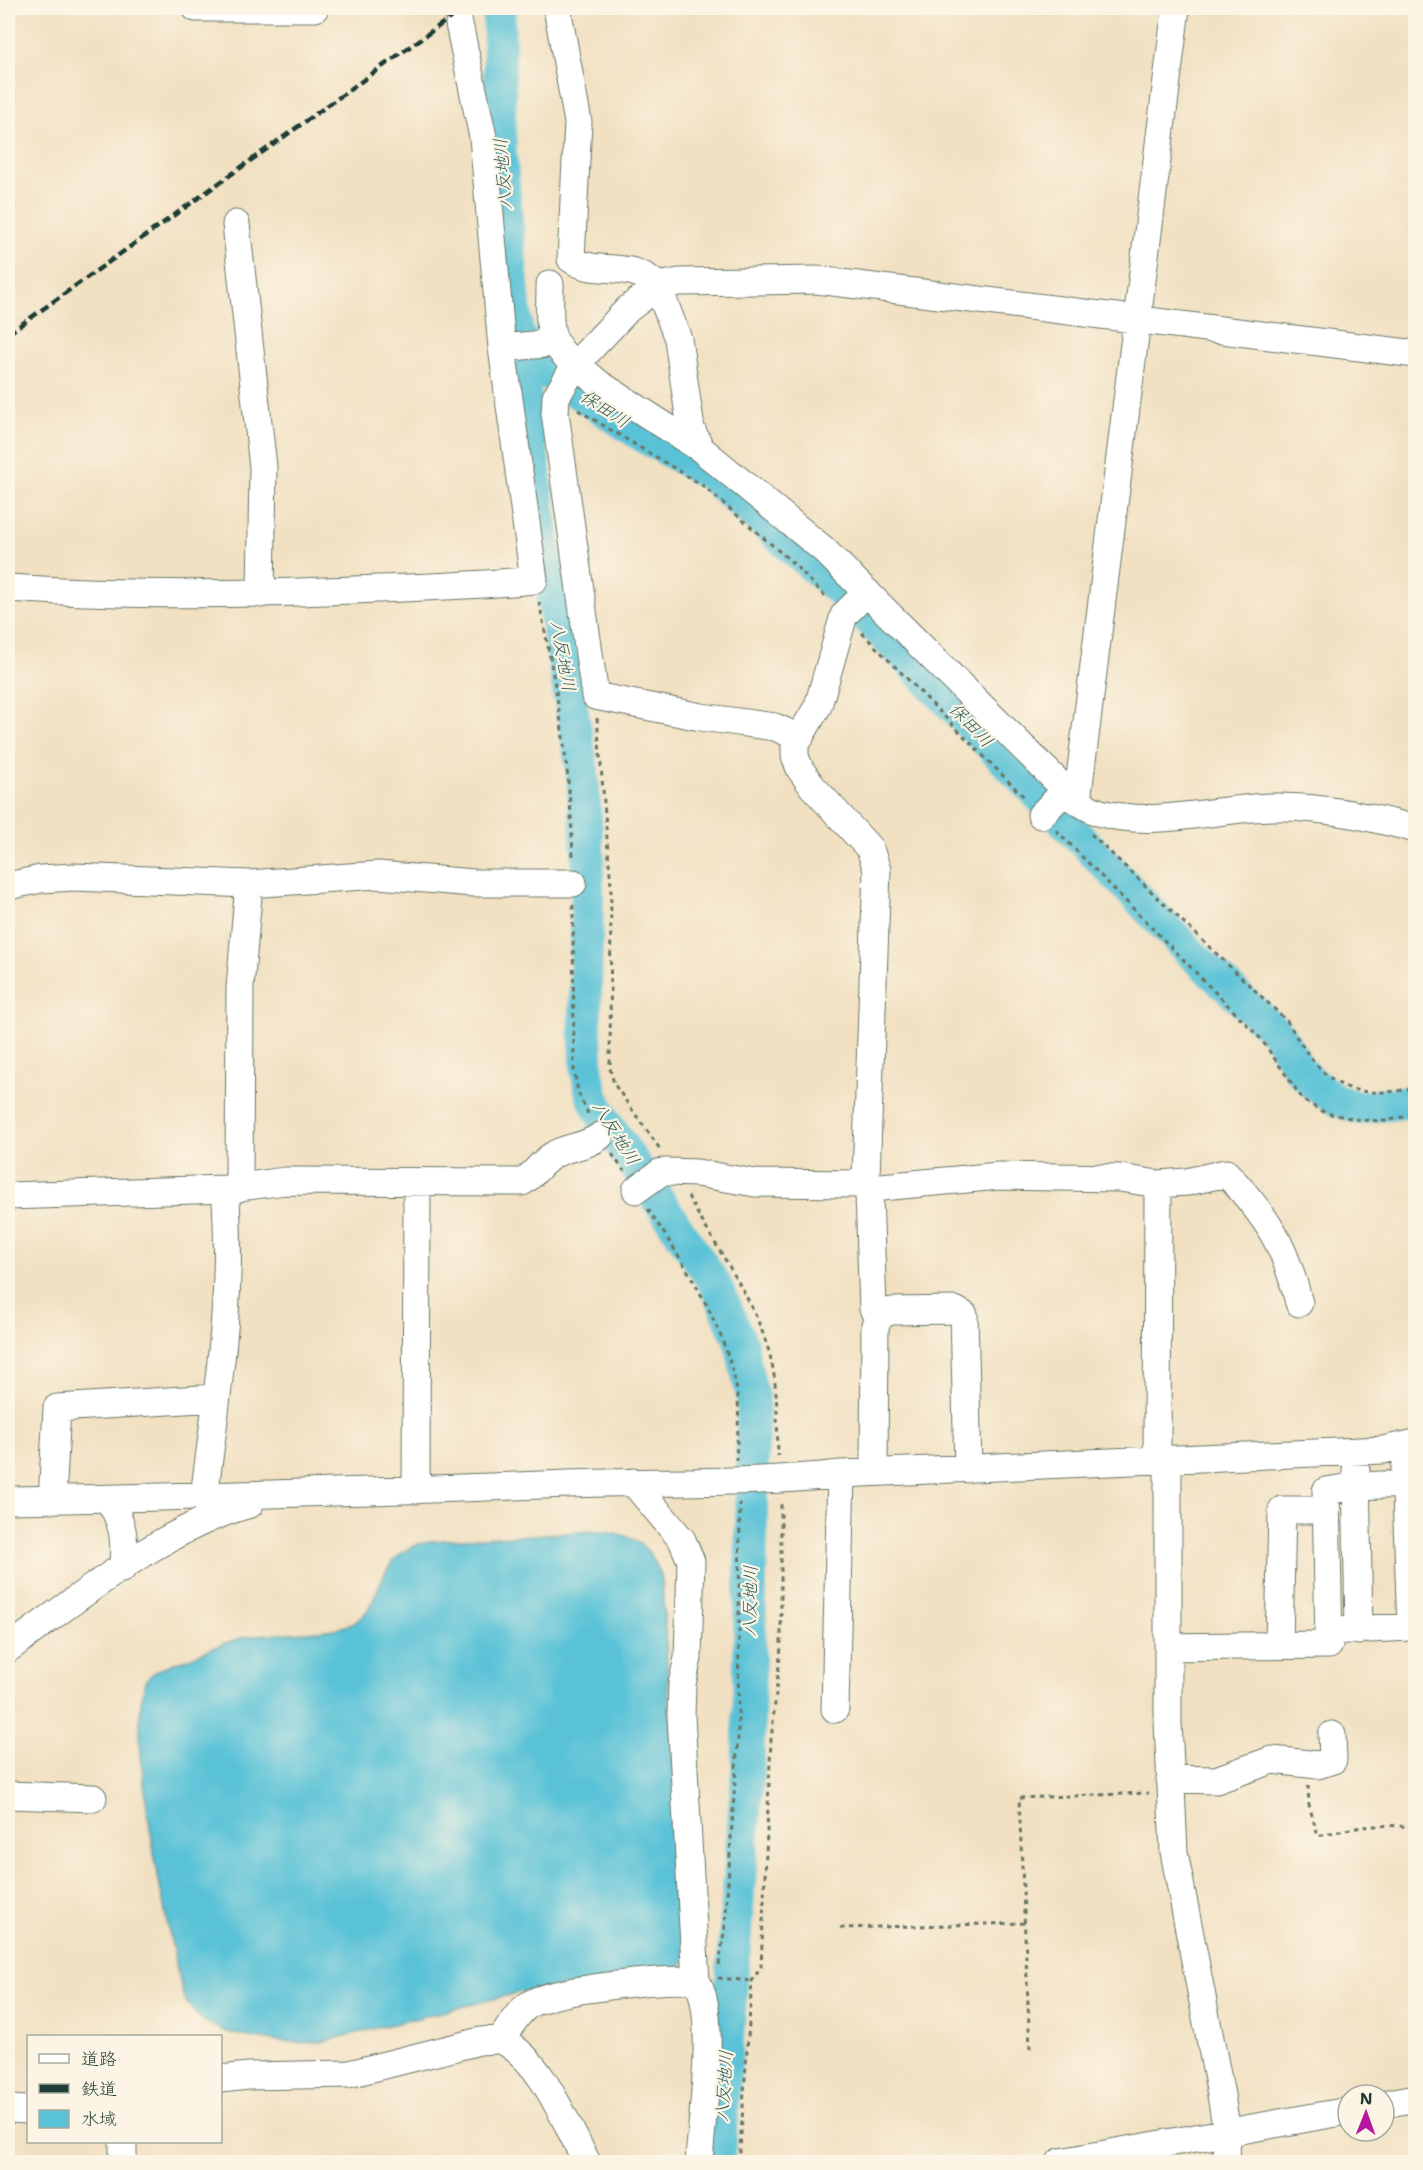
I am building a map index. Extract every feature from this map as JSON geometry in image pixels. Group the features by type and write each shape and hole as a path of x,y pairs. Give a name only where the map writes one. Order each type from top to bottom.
{"street":[{"path":"196,8 315,8"},
{"path":"557,8 578,122 571,259 579,265 636,272 647,276 658,286 678,339 691,429 701,449"},
{"path":"1056,804 1137,319 1176,8"},
{"path":"8,588 97,594 261,594 485,585 534,580 525,346 459,24"},
{"path":"236,224 262,467 261,594"},
{"path":"800,738 776,727 711,718 595,696 555,413 556,397 576,364 628,309 658,286 679,282 817,280 1416,354"},
{"path":"525,346 550,328 550,284"},
{"path":"525,346 561,355 576,364 598,383 701,449 823,549 855,604 1056,804 1137,818 1186,816 1271,807 1311,808 1357,813 1416,829"},
{"path":"855,604 818,706 795,746 800,769 870,849 878,870 867,1185 873,1309 878,1318"},
{"path":"8,886 40,879 73,878 249,884 378,875 473,883 573,884"},
{"path":"204,1497 226,1327 240,988 249,884"},
{"path":"8,1196 232,1189 285,1181 522,1182 532,1177 547,1159 556,1153 584,1146 600,1136"},
{"path":"652,1181 881,1187 999,1176 1119,1178 1158,1184 1187,1182 1226,1173 1262,1212 1278,1239 1291,1269 1299,1304"},
{"path":"416,1490 417,1182"},
{"path":"1158,1184 1162,1460 1174,1852 1227,2133 1226,2163"},
{"path":"874,1472 875,1325 878,1318 886,1312 902,1311 955,1310 964,1315 966,1320 968,1469"},
{"path":"52,1500 57,1408 216,1398"},
{"path":"8,1500 280,1496 633,1482 776,1480 874,1472 1356,1451 1410,1445 1406,1484 1411,1627 1328,1631"},
{"path":"1356,1451 1359,1631"},
{"path":"835,1709 841,1474"},
{"path":"633,1482 682,1540 691,1561 687,1658 682,1684 681,1716 711,1983"},
{"path":"1168,1647 1329,1645 1326,1491 1357,1486 1406,1484"},
{"path":"8,1649 122,1569 184,1531 229,1510 280,1496"},
{"path":"108,1499 124,1527 125,1545 122,1569"},
{"path":"1279,1644 1282,1510 1326,1510"},
{"path":"1171,1786 1216,1780 1272,1760 1318,1765 1333,1760 1332,1735"},
{"path":"8,1795 93,1798"},
{"path":"501,2040 521,2011 548,1997 640,1984 711,1983"},
{"path":"699,2163 708,2047 703,1990 711,1983"},
{"path":"222,2079 349,2074 480,2042 501,2040 519,2052 536,2069 586,2163"},
{"path":"1396,2102 1416,2098"},
{"path":"8,2109 27,2110"},
{"path":"1060,2163 1336,2113"},
{"path":"123,2143 123,2163"}],"path":[{"path":"556,397 702,485 793,563 855,604 1056,804 1261,1040 1304,1101 1326,1113 1360,1120 1385,1121 1416,1114"},
{"path":"534,580 557,686 572,807 574,1071 578,1092 600,1136 706,1230 754,1311 773,1368 777,1400 776,1480 780,1647 771,1740 761,1967 751,1981 739,2163"},
{"path":"595,696 607,813 611,886 610,1068 614,1084 623,1097 652,1181 723,1342 736,1387 741,1507 738,1738 724,1926 711,1983 751,1981"},
{"path":"1089,833 1287,1021 1308,1057 1326,1076 1349,1090 1383,1094 1416,1088"},
{"path":"1307,1765 1309,1805 1314,1829 1318,1836 1350,1828 1381,1825 1416,1828"},
{"path":"1030,2049 1019,1798 1171,1786"},
{"path":"840,1928 1025,1923"}],"water":[{"path":"597,1531 621,1534 640,1544 653,1559 662,1581 685,1959 674,1975 529,1990 321,2042 274,2041 239,2035 209,2024 198,2016 184,1998 150,1831 140,1733 142,1697 150,1676 167,1666 239,1639 259,1635 322,1631 346,1626 359,1619 368,1609 387,1570 396,1558 410,1548 431,1541"}],"waterway":[{"name":"八反地川","path":"499,8 500,150 517,331 542,533 582,769 588,858 585,1024 587,1072 592,1095 602,1116 715,1284 741,1343 753,1401 748,1767 718,2162"},
{"name":"保田川","path":"519,335 533,363 643,436 710,475 847,597 1192,954 1279,1035 1300,1070 1315,1085 1338,1101 1358,1108 1416,1101"}],"railway":[{"path":"8,334 464,8"}]}
